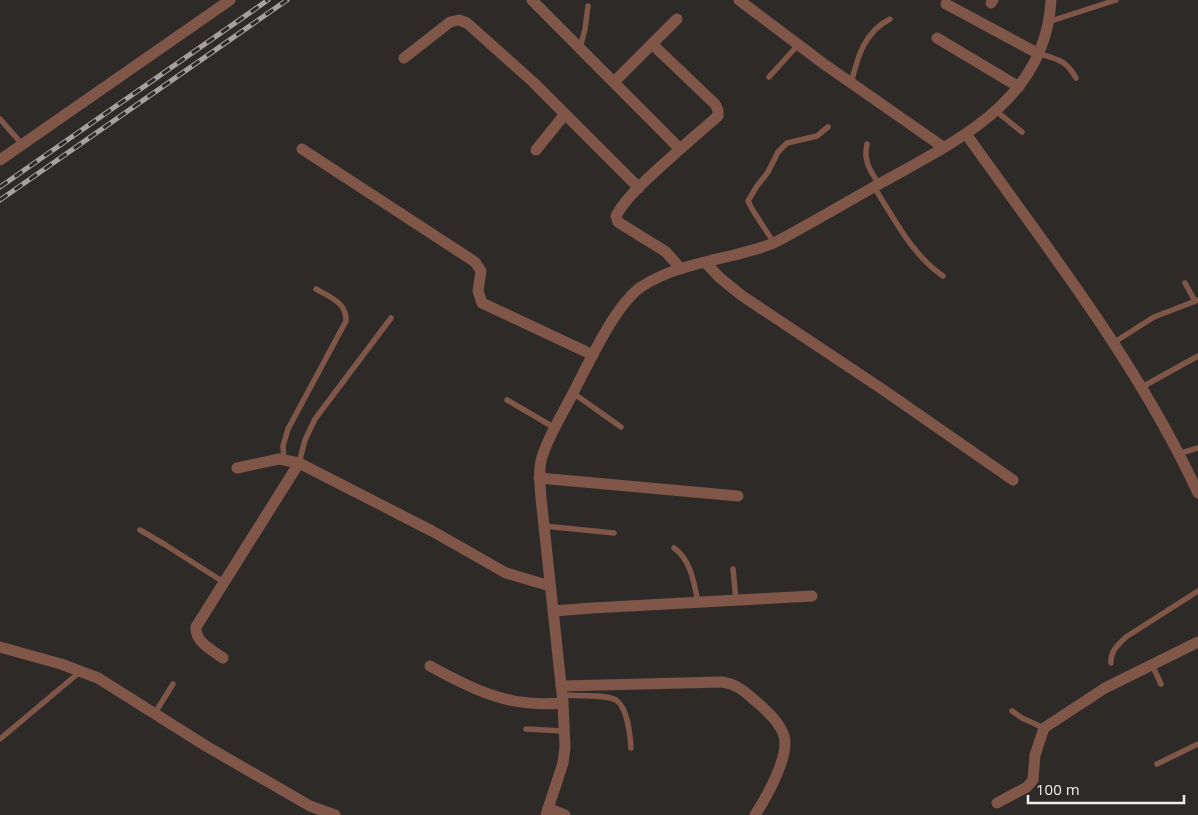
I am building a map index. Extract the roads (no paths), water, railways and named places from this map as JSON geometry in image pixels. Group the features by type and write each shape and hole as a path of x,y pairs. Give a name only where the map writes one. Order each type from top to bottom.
{"street":[{"path":"0,160 230,0"},
{"path":"532,0 680,149"},
{"path":"739,0 851,84 944,147"},
{"path":"565,815 547,811 563,763 564,732 554,611 539,478 542,458 555,428 593,355 616,316 627,301 641,288 673,272 757,250 774,243 809,225 966,134 1003,105 1019,86 1039,54 1046,34 1051,0"},
{"path":"946,4 1039,54"},
{"path":"614,82 677,19"},
{"path":"404,58 450,22 459,20 467,23 533,82 639,188"},
{"path":"937,38 1019,86"},
{"path":"652,44 715,104 718,116 639,188 616,216 618,222 666,252 682,269"},
{"path":"536,150 565,114"},
{"path":"966,134 1142,387 1198,493"},
{"path":"302,149 475,262 481,271 478,291 482,303 593,355"},
{"path":"706,263 719,277 741,294 1013,480"},
{"path":"237,468 284,459 299,464 432,531 506,573 550,586"},
{"path":"223,658 201,642 196,634 196,627 299,464"},
{"path":"539,478 738,496"},
{"path":"554,611 812,596"},
{"path":"996,803 1027,786 1033,780 1035,755 1044,728 1105,688 1198,642"},
{"path":"0,647 61,664 98,678 308,811 335,815"},
{"path":"430,666 455,680 494,696 525,704 546,705 562,695 722,682 736,685 769,712 785,738 777,777 768,796 755,815"}],"lane":[{"path":"1048,22 1116,0"},
{"path":"580,48 584,38 588,6"},
{"path":"851,84 858,55 874,30 880,24 890,19"},
{"path":"769,78 798,45"},
{"path":"1039,54 1068,65 1076,78"},
{"path":"996,111 1022,132"},
{"path":"0,119 22,144"},
{"path":"774,243 748,201 768,172 778,152 787,143 817,136 828,127"},
{"path":"867,144 864,154 866,163 877,185 920,257 943,276"},
{"path":"1113,343 1154,317 1197,301 1184,283"},
{"path":"284,459 283,446 288,429 346,321 343,306 316,289"},
{"path":"299,464 305,440 315,419 391,318"},
{"path":"1142,387 1198,356"},
{"path":"573,393 621,427"},
{"path":"508,400 555,428"},
{"path":"1178,454 1198,448"},
{"path":"544,526 614,533"},
{"path":"140,530 225,583"},
{"path":"674,548 679,551 688,564 698,602"},
{"path":"733,569 736,600"},
{"path":"1111,663 1110,655 1126,637 1198,591"},
{"path":"1152,665 1161,684"},
{"path":"0,739 81,672"},
{"path":"155,713 174,684"},
{"path":"562,695 609,698 618,701 628,723 631,748"},
{"path":"1012,711 1044,728"},
{"path":"526,729 564,732"},
{"path":"1157,764 1198,744"}],"railway":[{"path":"0,187 268,0"},
{"path":"0,200 287,0"}]}
